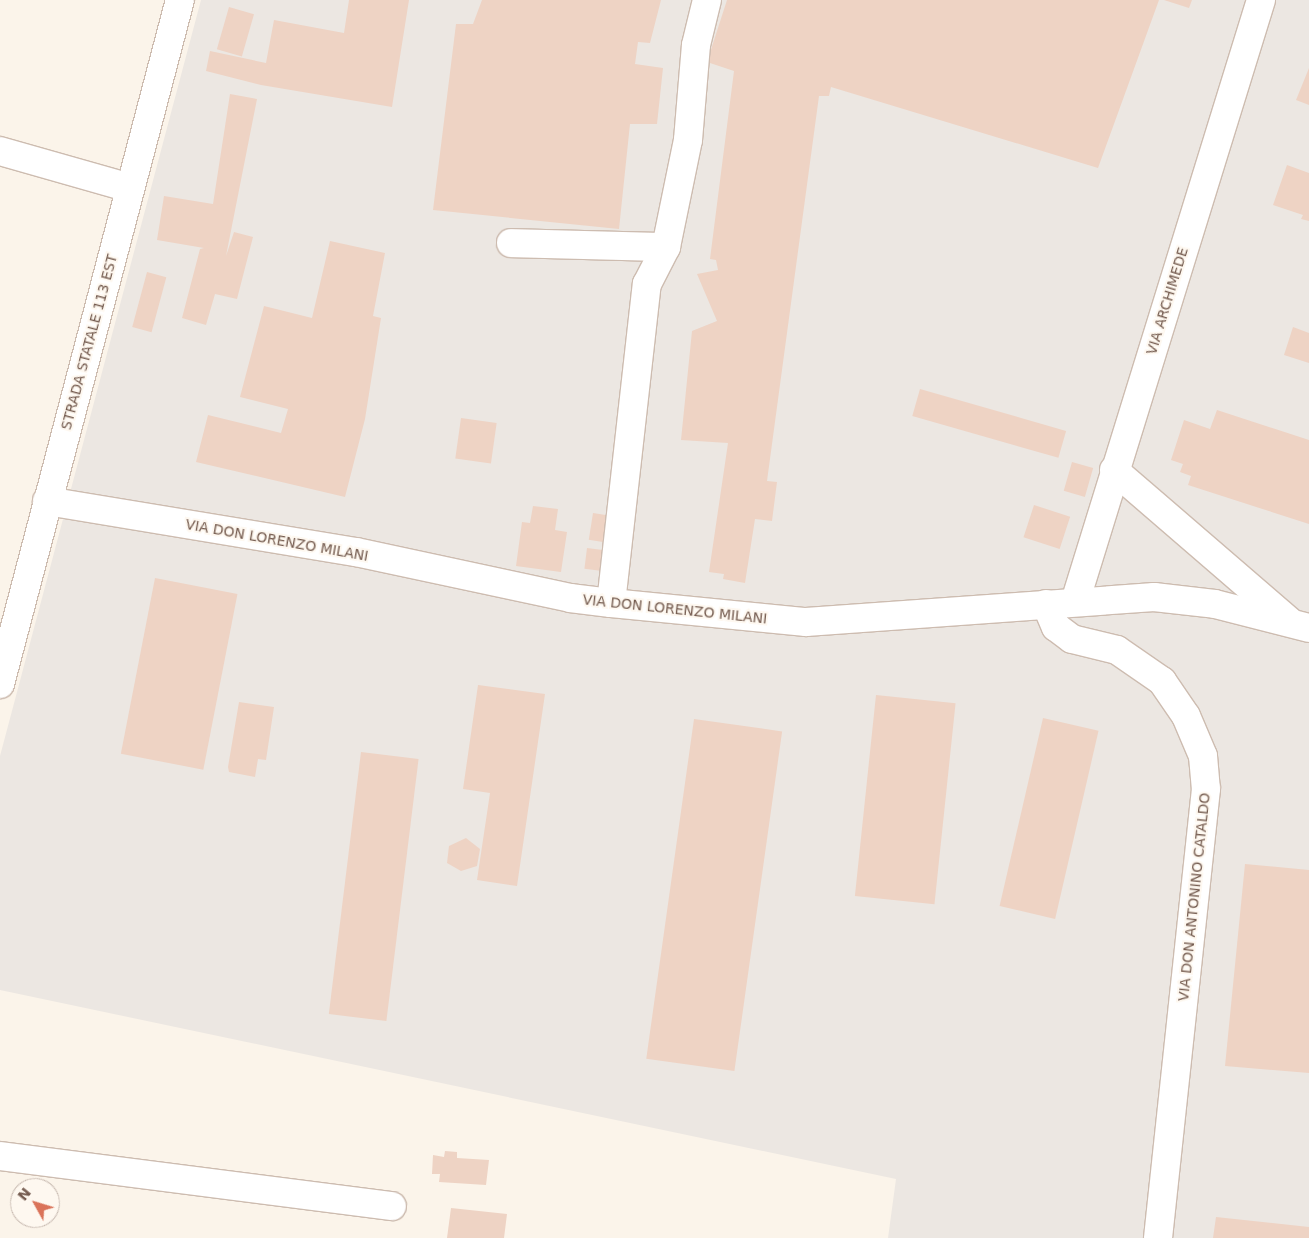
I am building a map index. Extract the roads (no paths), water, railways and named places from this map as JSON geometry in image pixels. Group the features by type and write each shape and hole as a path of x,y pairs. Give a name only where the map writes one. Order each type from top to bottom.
{"street":[{"name":"STRADA STATALE 113 EST","path":"0,684 180,0"},
{"path":"611,603 647,284 666,247 688,140 696,45 707,0"},
{"name":"VIA ARCHIMEDE","path":"1075,602 1114,470 1261,0"},
{"path":"0,151 130,188"},
{"path":"511,243 666,247"},
{"path":"1114,470 1302,626"},
{"name":"VIA DON LORENZO MILANI","path":"48,501 356,552 570,598 611,603 806,622 1154,598 1215,604 1302,626"},
{"name":"VIA DON ANTONINO CATALDO","path":"1046,604 1056,627 1072,640 1117,650 1162,680 1186,716 1203,756 1206,789 1158,1238"},
{"path":"0,1156 392,1206"}]}
